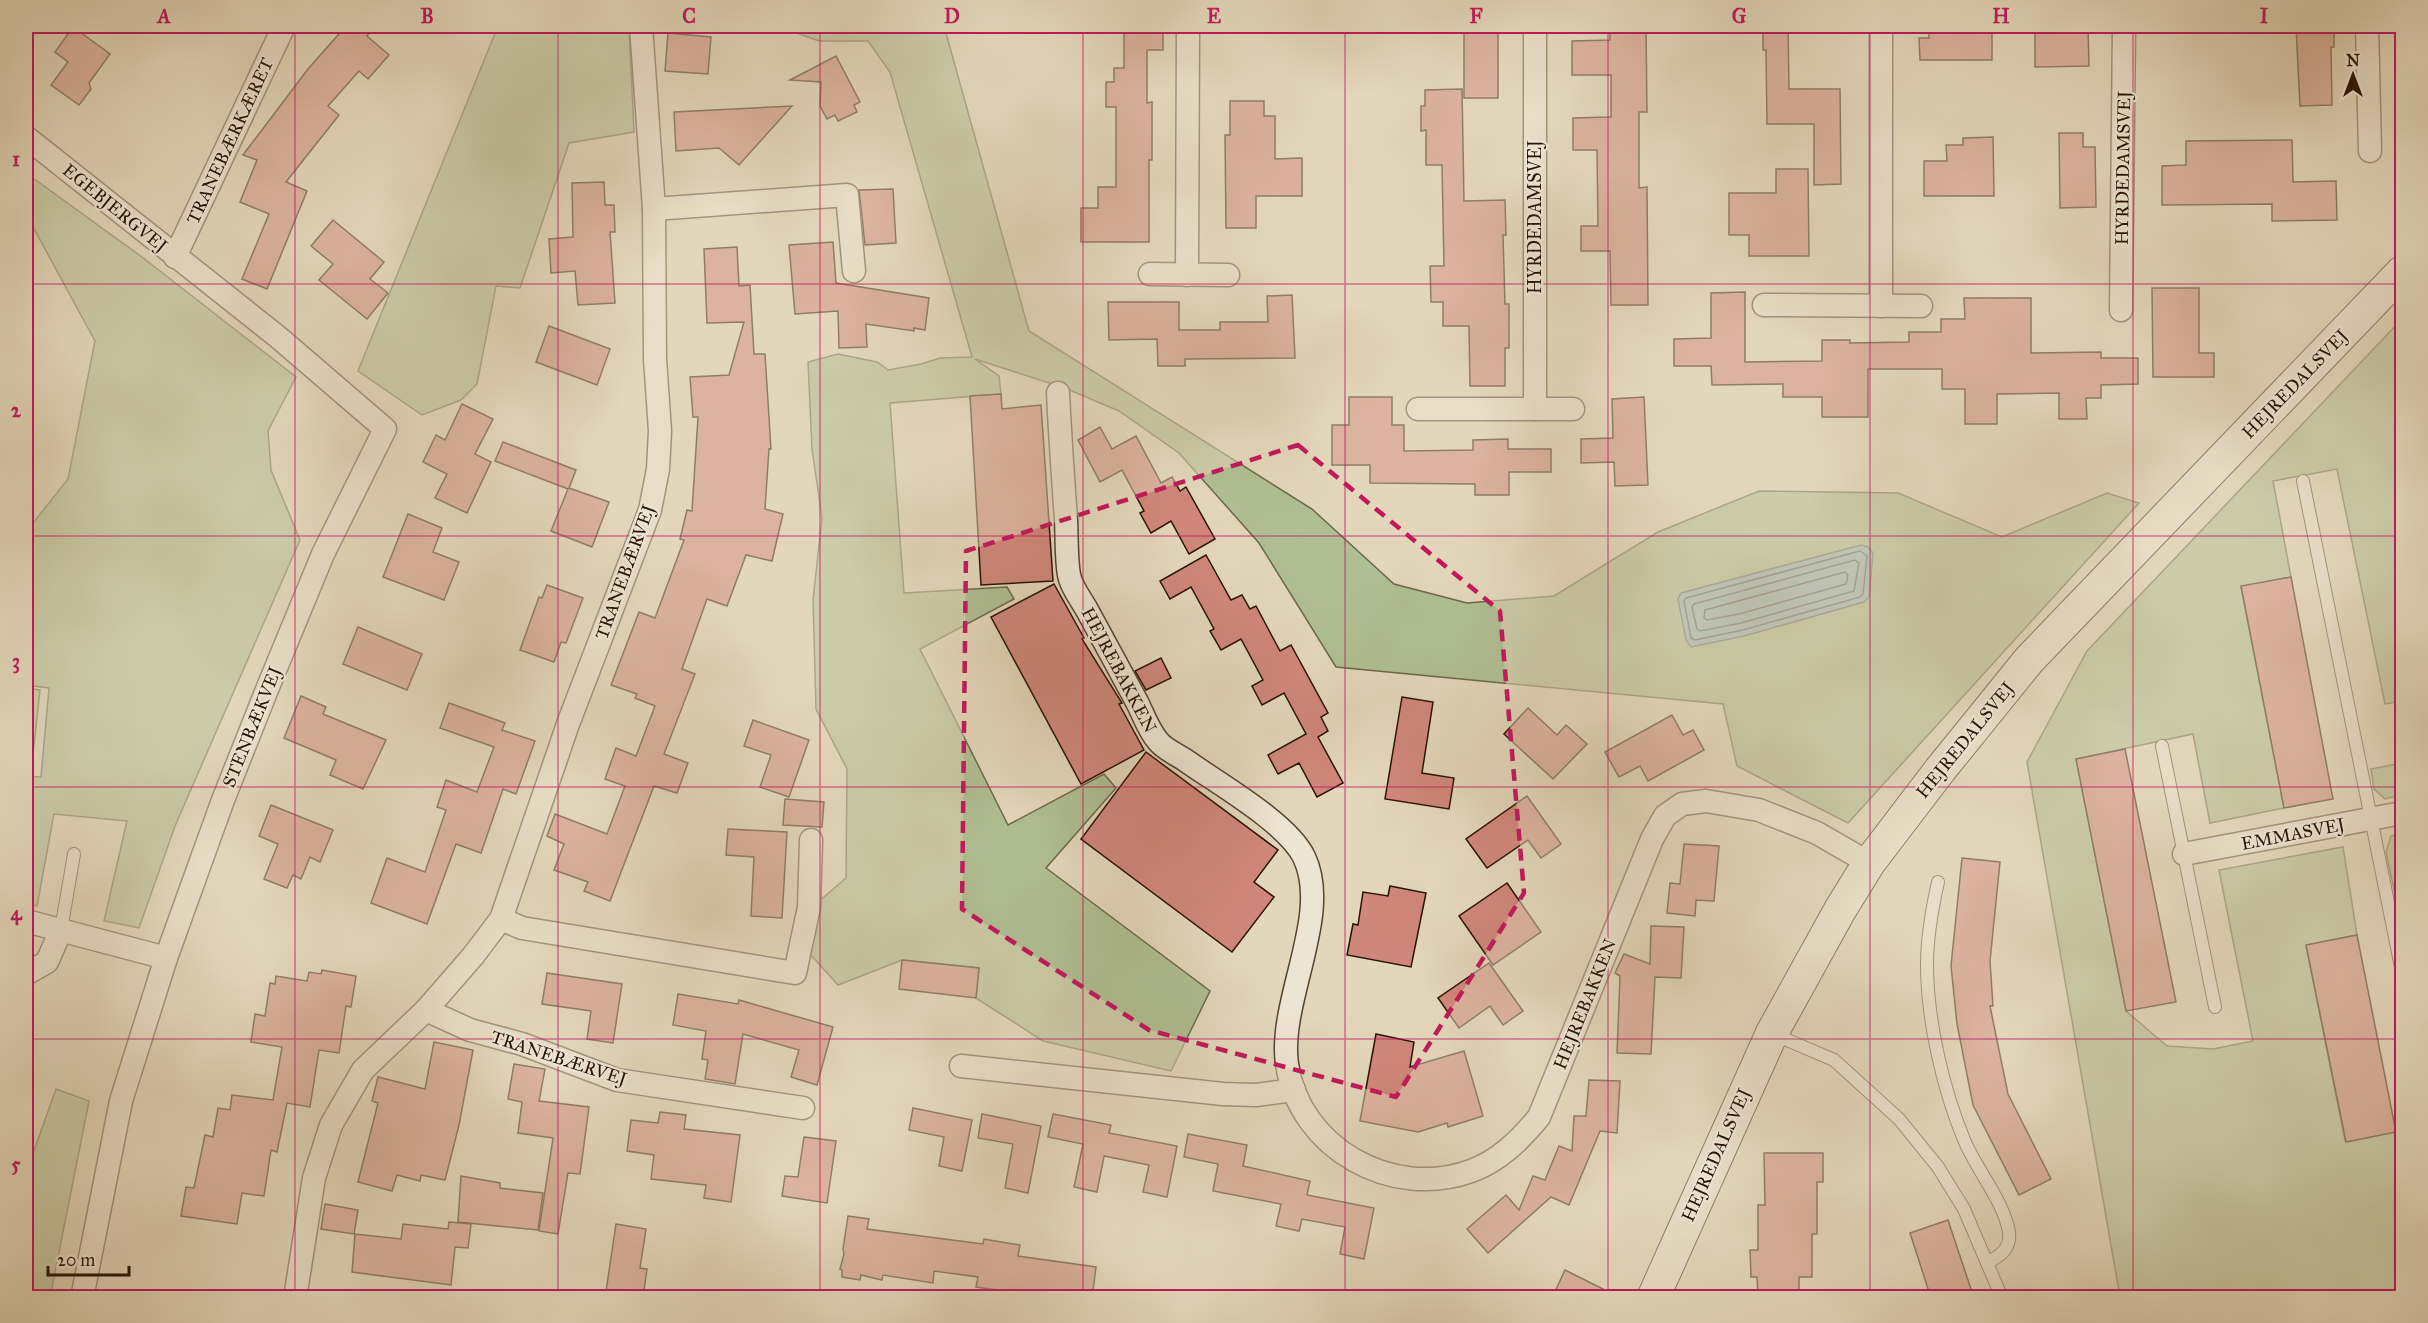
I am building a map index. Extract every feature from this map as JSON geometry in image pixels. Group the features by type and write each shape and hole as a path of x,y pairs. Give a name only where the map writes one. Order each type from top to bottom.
{"street":[{"name":"TRANEBÆRKÆRET","path":"176,257 284,26"},
{"name":"TRANEBÆRVEJ","path":"295,1298 314,1178 331,1125 363,1070 426,1010 501,920 568,724 650,510 658,469 660,431 655,359 654,209 641,26"},
{"path":"1187,274 1188,26"},
{"name":"HYRDEDAMSVEJ","path":"1535,26 1535,409"},
{"path":"1881,26 1881,306"},
{"name":"HYRDEDAMSVEJ","path":"2121,310 2124,26"},
{"path":"2367,26 2370,151"},
{"name":"EGEBJERGVEJ","path":"26,137 176,257"},
{"path":"654,209 847,195 854,271"},
{"name":"STENBÆKVEJ","path":"82,1298 121,1101 166,958 223,800 323,554 385,429 278,337 176,257"},
{"name":"HEJREDALSVEJ","path":"1653,1298 1772,1033 1840,910 1869,863 1940,770 2029,660 2403,272"},
{"path":"1150,274 1228,275"},
{"path":"1764,305 1921,306"},
{"name":"HEJREBAKKEN","path":"1058,393 1069,578 1158,741 1290,836 1304,857 1310,877 1312,908 1286,1038 1287,1064 1294,1090 1308,1118 1328,1142 1353,1161 1382,1174 1413,1180 1443,1179 1471,1171 1497,1158 1512,1146 1539,1117 1652,839 1665,816 1682,804 1706,801 1759,810 1816,833 1869,863"},
{"path":"1418,409 1573,409"},
{"name":"EMMASVEJ","path":"2184,854 2403,813"},
{"path":"501,920 522,928 795,973 809,907 811,840"},
{"path":"26,921 166,958"},
{"path":"26,974 47,962 61,930"},
{"name":"TRANEBÆRVEJ","path":"426,1010 470,1030 522,1044 617,1080 803,1107"},
{"path":"961,1066 1223,1094 1256,1095 1294,1090"}],"lane":[{"path":"2303,480 2403,972"},
{"path":"2162,746 2214,1006"},
{"path":"61,930 74,854"},
{"path":"1938,882 1929,924 1927,965 1933,1024 1946,1091 1965,1143 2009,1233 2008,1245 2001,1256 1987,1263"},
{"path":"1772,1033 1834,1060 1899,1119 1938,1167 1964,1209 2002,1298"}],"highlighted area":[{"path":"1298,445 1500,611 1524,893 1396,1097 1149,1030 962,909 966,551"}],"green space":[{"path":"498,26 629,26 634,132 569,143 520,288 496,286 477,384 461,400 422,415 358,371"},
{"path":"786,26 944,26 1029,331 1312,509 1394,584 1467,603 1554,596 1658,532 1759,491 1898,493 2002,537 2107,493 2139,503 1848,823 1737,766 1723,704 1336,667 1259,543 1179,453 1119,411 1065,388 975,359 999,376 1001,394 890,403 904,593 1007,587 1014,599 920,649 1008,825 1104,774 1116,788 1046,868 1210,991 1171,1071 1043,1041 976,998 979,968 902,960 838,985 810,954 816,904 846,878 847,769 816,709 813,600 822,518 812,449 808,362 838,354 877,362 888,370 940,358 972,357 890,72 868,41 819,41 788,30"},
{"path":"26,173 142,257 296,377 268,431 271,470 300,540 175,826 139,928 104,921 127,821 54,814 37,906 26,902 26,776 41,777 49,688 26,685 26,532 68,479 95,341 26,214"},
{"path":"2402,319 2402,701 2385,704 2337,469 2273,481 2291,577 2241,587 2284,808 2210,823 2193,734 2076,759 2126,1011 2167,1046 2213,1049 2253,1041 2219,870 2343,847 2357,935 2306,945 2345,1141 2396,1132 2402,1174 2402,1297 2120,1297 2027,762 2087,651"},
{"path":"26,688 40,690 32,764 26,763"},
{"path":"2402,763 2402,795 2385,799 2374,789 2371,769"},
{"path":"2402,833 2402,927 2386,852 2391,836"},
{"path":"56,1089 89,1101 50,1297 26,1297 26,1173"}],"water":[{"path":"1861,545 1868,547 1873,553 1869,597 1864,602 1744,636 1691,647 1686,640 1678,599 1681,593"}],"building":[{"path":"346,26 375,26 367,36 389,55 368,79 359,71 328,106 339,115 286,182 307,191 267,289 242,279 269,214 240,202 257,160 243,155 308,69"},
{"path":"1124,26 1163,26 1163,50 1147,50 1147,103 1152,102 1149,242 1081,242 1081,208 1098,208 1098,187 1116,187 1116,107 1106,107 1106,82 1114,82 1114,68 1124,68"},
{"path":"1610,26 1646,26 1647,112 1639,112 1639,188 1647,187 1648,305 1611,305 1610,251 1581,251 1581,226 1598,226 1597,150 1573,150 1573,118 1611,117 1611,75 1572,75 1572,41 1610,40"},
{"path":"1763,26 1788,26 1789,89 1840,89 1841,184 1814,185 1814,124 1767,124 1766,50 1763,50"},
{"path":"1929,26 1992,26 1992,60 1920,60 1919,38 1929,38"},
{"path":"2035,26 2088,26 2089,66 2035,67"},
{"path":"2296,26 2334,26 2334,47 2331,47 2332,105 2300,106"},
{"path":"73,27 110,54 89,83 91,89 79,105 51,85 68,62 55,52"},
{"path":"1464,29 1498,29 1498,98 1464,98"},
{"path":"668,33 711,37 708,74 665,71"},
{"path":"836,56 860,102 854,105 857,112 838,121 835,115 827,119 820,106 821,82 790,80"},
{"path":"1462,89 1464,201 1505,200 1506,235 1503,235 1505,304 1509,304 1509,348 1505,348 1505,386 1470,386 1469,326 1443,326 1443,302 1431,302 1430,266 1444,266 1442,165 1426,165 1426,130 1421,131 1421,106 1425,106 1425,90"},
{"path":"1230,101 1264,101 1264,116 1275,116 1275,159 1302,158 1302,196 1256,196 1256,228 1226,228 1225,135 1230,135"},
{"path":"792,106 739,165 719,148 676,151 674,112"},
{"path":"2059,133 2083,133 2083,147 2095,147 2096,207 2060,208"},
{"path":"1993,137 1994,196 1924,196 1924,161 1947,161 1946,145 1963,145 1963,138"},
{"path":"2292,140 2293,182 2336,181 2337,220 2272,221 2272,204 2162,205 2162,166 2186,165 2186,141"},
{"path":"1776,169 1808,169 1809,256 1749,256 1749,235 1729,235 1729,193 1776,193"},
{"path":"604,182 605,205 614,205 615,232 610,232 615,303 578,305 575,271 551,273 549,239 573,237 572,183"},
{"path":"893,189 896,243 865,245 859,190"},
{"path":"333,220 384,262 370,279 388,293 367,319 319,280 333,264 311,246"},
{"path":"833,242 836,283 929,298 925,330 914,328 914,331 866,324 867,347 839,348 838,311 795,314 789,245"},
{"path":"737,247 739,286 750,285 754,354 765,354 771,449 769,449 765,509 783,514 772,561 746,555 727,606 707,599 682,669 695,674 664,754 688,763 677,793 654,786 610,901 584,891 588,882 554,870 564,844 547,836 555,814 607,834 625,786 605,779 616,748 636,756 655,706 635,698 637,694 611,685 639,612 655,618 684,540 680,539 687,510 692,511 698,417 693,417 690,377 729,375 744,322 707,323 704,249"},
{"path":"2152,288 2199,288 2199,353 2214,353 2214,377 2153,377"},
{"path":"1745,292 1745,362 1822,361 1822,340 1850,340 1850,343 1909,342 1909,332 1941,332 1941,319 1965,319 1964,298 2031,298 2031,353 2101,352 2101,358 2138,358 2138,384 2101,385 2101,398 2086,398 2087,419 2059,419 2059,393 1997,394 1997,424 1965,424 1965,389 1942,389 1942,369 1868,369 1868,417 1822,417 1822,397 1783,397 1783,384 1712,385 1711,366 1674,366 1674,339 1711,338 1711,293"},
{"path":"1292,295 1295,358 1185,359 1185,366 1158,366 1157,339 1109,340 1108,302 1179,302 1179,330 1220,330 1220,322 1268,322 1267,296"},
{"path":"549,326 610,349 597,385 536,362"},
{"path":"1001,394 1002,409 1041,405 1053,581 981,585 970,396"},
{"path":"1349,397 1392,397 1392,425 1404,425 1404,451 1473,450 1473,440 1508,439 1508,449 1551,449 1551,472 1509,472 1509,495 1475,495 1475,484 1370,483 1370,465 1332,465 1332,425 1349,425"},
{"path":"1644,397 1648,485 1615,486 1614,462 1581,463 1581,439 1613,438 1612,399"},
{"path":"462,404 493,419 475,454 491,462 467,513 435,498 447,474 423,462 436,435 445,440"},
{"path":"1100,427 1112,449 1136,436 1161,483 1172,477 1180,491 1186,487 1215,539 1189,554 1171,521 1151,533 1140,513 1144,511 1122,470 1100,482 1078,440"},
{"path":"503,442 576,470 569,488 609,502 592,547 551,531 568,489 495,461"},
{"path":"408,514 442,528 433,552 459,562 444,600 383,577"},
{"path":"1206,555 1231,600 1242,595 1250,609 1256,606 1280,651 1291,645 1328,713 1321,717 1328,731 1318,737 1343,783 1317,797 1299,763 1278,774 1268,755 1306,734 1284,693 1262,705 1252,686 1263,680 1241,639 1221,650 1210,631 1214,629 1191,587 1170,599 1160,581"},
{"path":"2291,577 2333,799 2284,808 2241,586"},
{"path":"1054,584 1084,638 1082,639 1122,703 1119,704 1144,750 1081,784 991,617"},
{"path":"547,585 583,598 566,643 561,642 554,662 520,650 539,597 542,598"},
{"path":"358,627 422,654 407,690 343,664"},
{"path":"1161,658 1171,678 1146,690 1135,671"},
{"path":"301,696 326,707 323,714 386,740 363,789 330,775 336,760 284,738"},
{"path":"1402,697 1433,702 1422,773 1454,778 1449,809 1385,799"},
{"path":"449,703 505,723 502,730 535,741 516,794 503,789 481,853 456,844 427,924 371,903 387,858 425,872 446,810 437,807 446,780 477,792 494,747 440,728"},
{"path":"1528,708 1557,735 1566,725 1587,744 1553,779 1504,734"},
{"path":"1672,715 1683,735 1693,730 1704,750 1648,781 1640,766 1619,777 1605,752"},
{"path":"753,720 809,740 789,797 760,787 771,755 744,746"},
{"path":"2125,749 2176,1002 2126,1011 2076,759"},
{"path":"1146,752 1278,850 1254,882 1274,897 1232,952 1081,839"},
{"path":"1527,796 1561,844 1541,858 1528,840 1487,868 1466,839"},
{"path":"785,799 824,802 822,827 783,825"},
{"path":"271,805 333,830 320,862 310,857 301,879 293,875 287,888 264,879 278,844 259,836"},
{"path":"728,829 787,832 782,918 751,916 754,857 726,855"},
{"path":"1684,844 1719,846 1714,901 1696,900 1695,916 1667,913 1670,883 1680,884"},
{"path":"1962,858 2000,862 1990,961 1993,1006 1990,1006 2008,1094 2051,1179 2019,1195 1973,1105 1957,1024 1951,966"},
{"path":"1507,883 1541,932 1493,965 1459,916"},
{"path":"1390,886 1426,893 1411,967 1347,955 1353,924 1358,925 1363,892 1388,896"},
{"path":"1651,926 1684,927 1681,978 1655,977 1651,1054 1617,1053 1620,976 1615,973 1624,954 1650,964"},
{"path":"2357,935 2396,1132 2346,1142 2306,945"},
{"path":"902,960 979,968 976,998 899,989"},
{"path":"1489,963 1523,1011 1503,1025 1490,1006 1459,1028 1438,998"},
{"path":"322,970 356,976 351,1007 346,1006 339,1053 319,1050 310,1107 287,1103 277,1152 271,1150 264,1196 242,1193 237,1224 181,1216 186,1187 194,1188 205,1135 213,1137 218,1108 230,1110 232,1095 273,1100 282,1047 251,1042 255,1014 265,1016 270,983 275,984 276,976 307,981 309,972 321,974"},
{"path":"547,973 622,984 613,1043 587,1039 591,1011 542,1004"},
{"path":"678,994 738,1004 739,1000 833,1027 817,1085 791,1077 799,1050 743,1034 735,1084 705,1079 708,1060 702,1059 706,1031 673,1025"},
{"path":"1376,1034 1414,1042 1410,1067 1464,1051 1483,1116 1448,1127 1447,1123 1418,1132 1360,1121"},
{"path":"434,1042 473,1050 459,1125 445,1180 421,1175 420,1181 397,1175 392,1191 358,1182 378,1103 372,1101 378,1077 425,1089"},
{"path":"514,1064 545,1069 539,1101 589,1107 580,1174 568,1173 558,1234 539,1231 553,1138 518,1133 522,1102 508,1099"},
{"path":"1589,1080 1620,1081 1617,1133 1600,1131 1569,1205 1551,1197 1488,1253 1467,1229 1506,1195 1519,1210 1533,1176 1545,1180 1559,1146 1572,1151 1574,1116 1586,1116"},
{"path":"913,1108 972,1120 962,1171 939,1166 944,1137 909,1130"},
{"path":"660,1112 686,1115 684,1129 740,1135 731,1202 704,1198 706,1185 651,1179 654,1155 627,1151 631,1120 658,1123"},
{"path":"982,1114 1041,1126 1028,1193 1005,1188 1013,1144 978,1138"},
{"path":"1053,1114 1111,1125 1109,1133 1177,1146 1167,1197 1143,1192 1149,1165 1104,1156 1097,1192 1074,1187 1083,1144 1048,1137"},
{"path":"1188,1134 1247,1145 1243,1166 1310,1181 1307,1195 1374,1208 1364,1259 1340,1254 1345,1227 1302,1219 1299,1231 1276,1226 1281,1204 1213,1191 1218,1164 1184,1157"},
{"path":"804,1137 836,1141 827,1203 782,1196 785,1176 798,1177"},
{"path":"1764,1153 1823,1153 1823,1182 1817,1182 1817,1234 1812,1234 1812,1277 1799,1277 1799,1298 1758,1298 1757,1277 1751,1277 1750,1250 1758,1250 1758,1205 1765,1205"},
{"path":"461,1176 500,1183 500,1188 543,1193 538,1230 458,1222"},
{"path":"325,1204 358,1210 354,1234 321,1229"},
{"path":"848,1216 869,1219 867,1229 983,1244 984,1239 1020,1245 1018,1256 1096,1267 1092,1298 1054,1298 976,1287 978,1277 934,1271 933,1283 883,1275 882,1280 861,1275 860,1280 842,1277 840,1269"},
{"path":"1948,1220 1974,1298 1931,1298 1910,1233"},
{"path":"449,1222 471,1224 468,1248 455,1247 451,1285 352,1272 355,1234 401,1239 403,1224 448,1229"},
{"path":"616,1224 646,1229 640,1268 647,1269 643,1298 605,1298"},
{"path":"1565,1270 1621,1298 1552,1298"}]}
